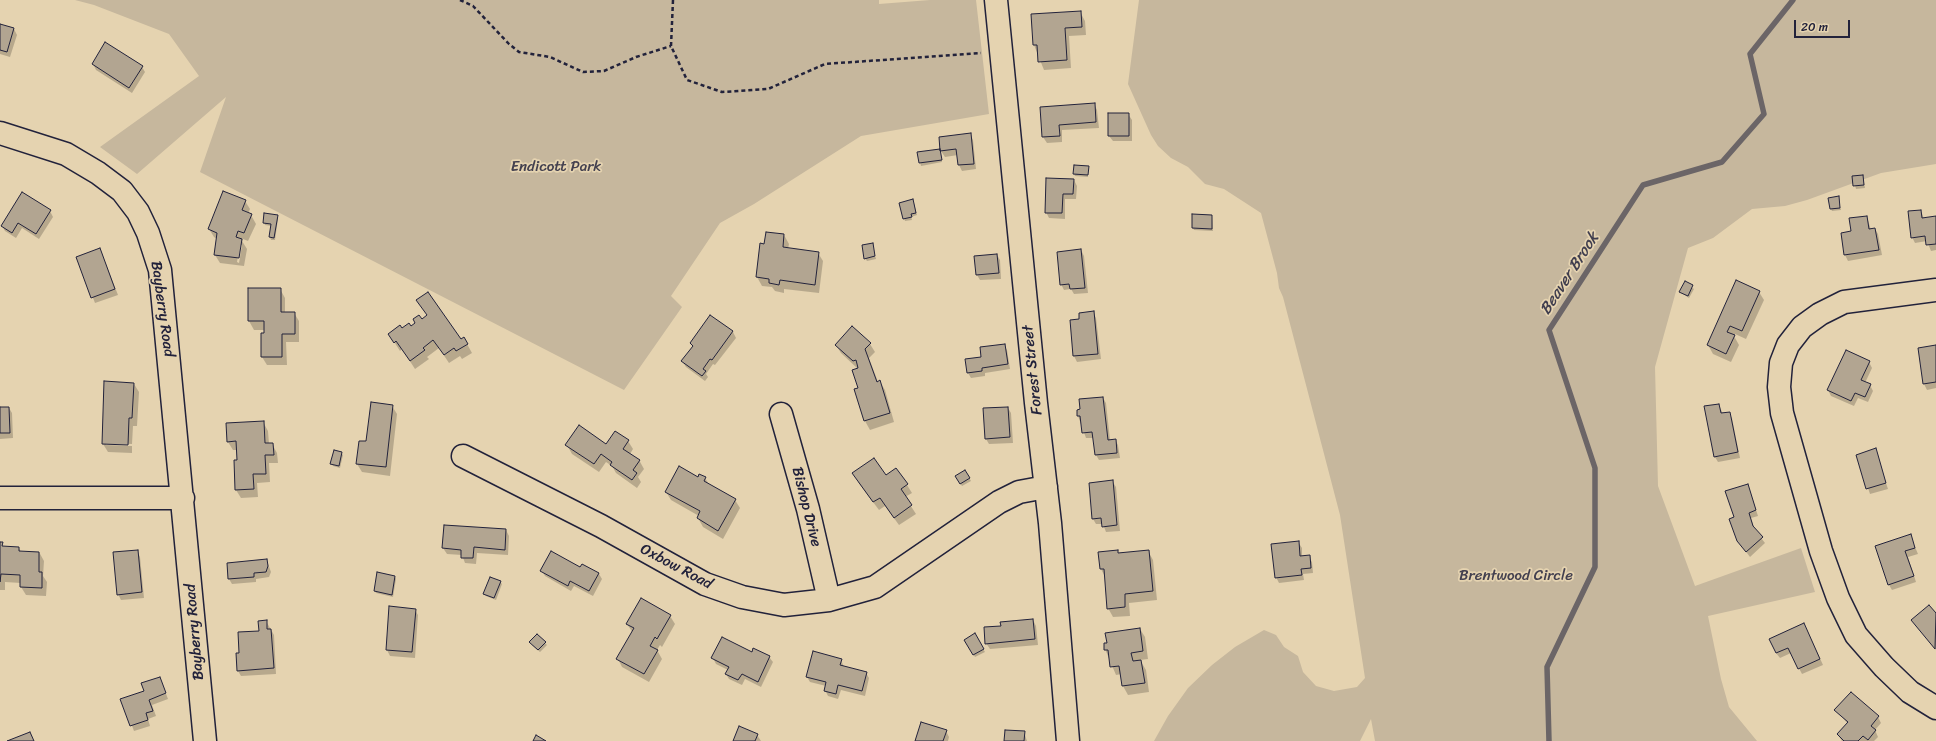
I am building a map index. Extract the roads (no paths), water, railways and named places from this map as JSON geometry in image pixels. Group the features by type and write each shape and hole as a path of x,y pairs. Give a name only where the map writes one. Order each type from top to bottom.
{"street":[{"name":"Forest Street","path":"996,0 1046,487 1068,741"},
{"name":"Bayberry Road","path":"0,133 73,158 98,173 122,191 138,212 148,233 160,270 183,498 205,741"},
{"path":"1936,290 1844,302 1820,314 1802,327 1788,345 1781,363 1779,387 1782,413 1821,552 1838,598 1856,636 1884,667 1910,692 1936,708"},
{"name":"Bishop Drive","path":"781,414 808,510 829,600"},
{"name":"Oxbow Road","path":"463,456 601,526 705,584 742,597 784,605 829,600 875,586 1000,502 1018,492 1046,487"},
{"path":"0,498 183,498"}],"waterway":[{"name":"Beaver Brook","path":"1549,741 1547,667 1595,567 1595,468 1549,330 1643,185 1722,162 1764,114 1750,54 1793,0"}],"park label":[{"name":"Endicott Park","path":"556,167"},
{"name":"Brentwood Circle","path":"1516,576"}]}
